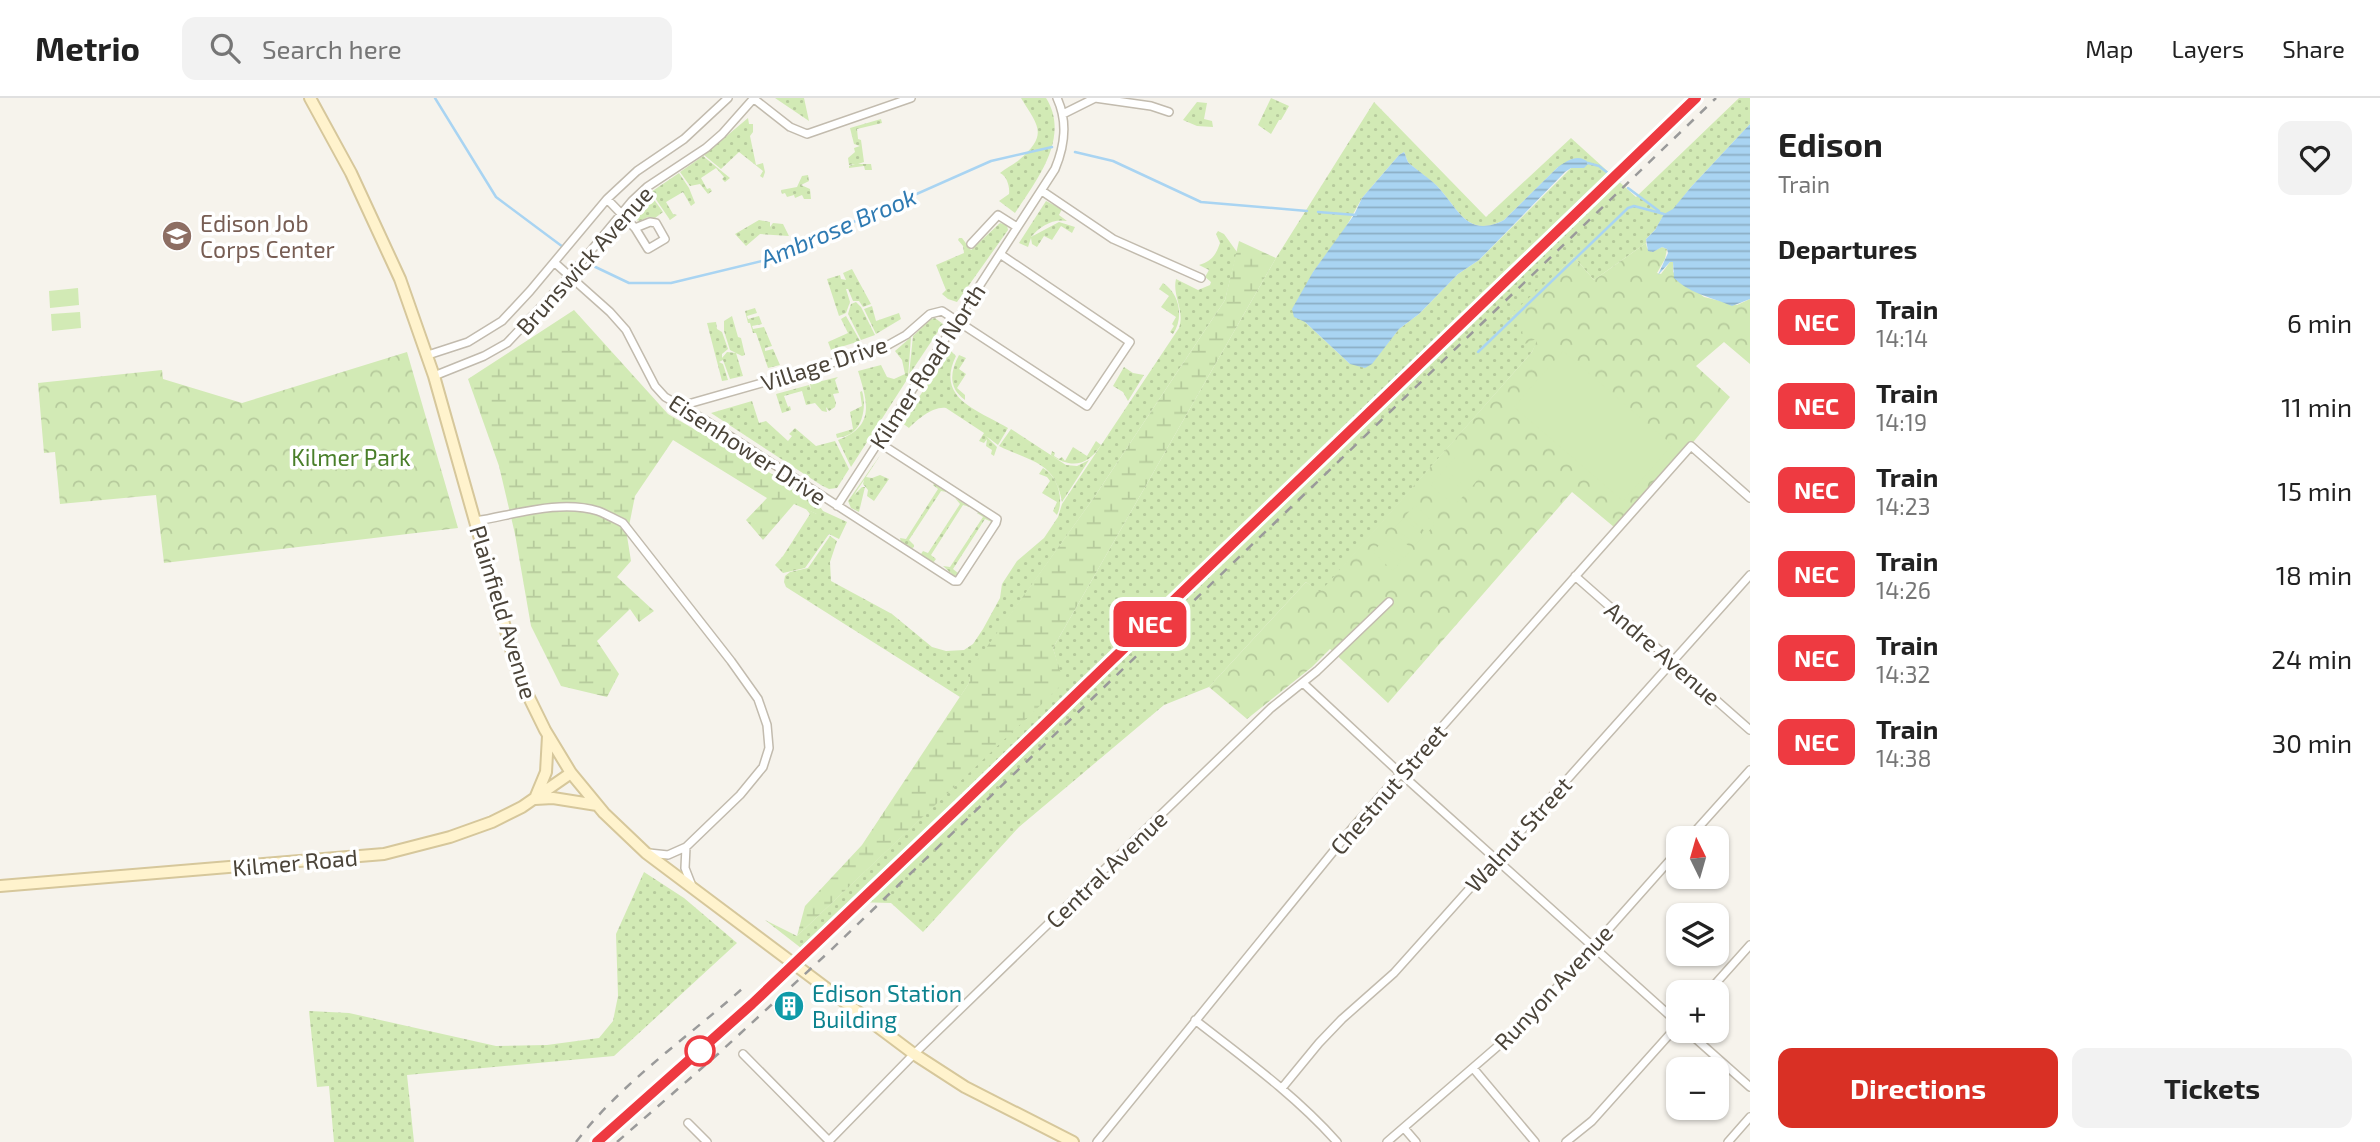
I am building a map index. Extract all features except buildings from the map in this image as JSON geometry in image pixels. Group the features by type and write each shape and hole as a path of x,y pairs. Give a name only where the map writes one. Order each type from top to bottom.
{"main road":[{"name":"Plainfield Avenue","path":"310,98 351,173 400,279 428,355 519,677 548,736 571,773 597,805 646,853 914,1054 965,1087 1073,1142"},
{"path":"548,736 546,772 535,799 553,798 597,805"},
{"name":"Kilmer Road","path":"0,886 384,854 474,830 535,799 571,773"}],"street":[{"path":"428,355 468,342 502,321 555,263 607,199 637,171 684,138 728,98"},
{"path":"753,98 790,127 807,134 911,98"},
{"name":"Brunswick Avenue","path":"434,376 484,356 507,343 570,276 632,201 647,187 706,148 753,98"},
{"name":"Kilmer Road North","path":"836,506 1042,191 1060,157 1065,130 1057,98"},
{"path":"1063,114 1095,98 1151,106 1169,112"},
{"path":"1042,191 1113,239 1201,278"},
{"path":"607,199 635,228"},
{"name":"Kilmer Road North","path":"971,244 998,215 1017,227"},
{"path":"958,320 1087,406 1130,342 1000,254"},
{"name":"Eisenhower Drive","path":"555,263 610,312 626,330 655,386 665,397 956,582 996,523 995,517 878,442"},
{"name":"Village Drive","path":"681,407 881,349 906,335 917,323 936,312 948,313 958,320"},
{"name":"Chestnut Street","path":"1097,1142 1400,773 1691,446 1750,498"},
{"path":"476,521 542,509 577,507 599,511 623,523 758,699 767,725 769,748 763,767 740,795 686,847 668,855 646,853"},
{"name":"Walnut Street","path":"1282,1088 1342,1019 1394,973 1750,575"},
{"name":"Andre Avenue","path":"1575,576 1750,730"},
{"name":"Central Avenue","path":"829,1142 914,1054 1271,708 1303,683 1389,602"},
{"path":"1303,683 1666,1013"},
{"path":"1700,826 1750,770"},
{"path":"686,847 685,867 692,886"},
{"name":"Runyon Avenue","path":"1387,1142 1527,1021 1666,864"},
{"path":"1719,980 1750,945"},
{"path":"1195,1020 1282,1088 1337,1142"},
{"path":"1566,1142 1592,1121 1666,1038"},
{"path":"1700,1043 1750,1087"},
{"path":"743,1054 829,1142"},
{"path":"1473,1068 1535,1142"},
{"path":"1728,1142 1750,1117"},
{"path":"688,1123 707,1142"},
{"path":"1404,1128 1416,1142"}],"green space":[{"path":"775,98 804,98 809,121"},
{"path":"1021,98 1046,98 1053,113 1055,128 1053,143 1041,173 1015,213 999,201 1009,194 1006,179 1000,173 1028,151 1038,130"},
{"path":"1271,98 1289,106 1271,134 1258,125"},
{"path":"1739,98 1750,98 1750,124 1673,210 1662,218 1646,239 1646,243 1594,280 1574,257 1512,315 1539,338 1532,352 1320,593 1306,582 1209,687 1164,705 1019,827 923,932 891,903 854,902 808,946 801,948 765,920 797,936 1063,683 1053,648 1276,258 1374,102 1486,217 1571,138 1636,197","holes":["1404,152 1408,162 1438,187 1458,212 1472,223 1481,226 1504,220 1558,167 1571,168 1479,260 1458,274 1419,314 1399,329 1371,364 1350,364 1305,322 1313,272 1342,234 1362,198"]},
{"path":"1197,102 1207,103 1204,119 1212,121 1213,127 1197,126 1183,120"},
{"path":"748,118 749,124 753,124 750,136 756,165 763,163 765,172 763,178 760,176 763,171 739,152 721,169 704,155"},
{"path":"881,119 882,123 857,129 864,162 858,164 871,164 872,170 865,170 864,166 849,168 855,164 849,165 848,158 855,152 854,148 860,146 854,144 850,128"},
{"path":"703,156 730,178 725,182 716,168 701,178 707,189 712,191 708,194 700,184 690,186 680,172"},
{"path":"679,173 695,203 691,206 683,192 666,202 673,214 677,215 670,220 651,192"},
{"path":"808,175 809,181 801,185 810,189 811,199 804,199 802,195 795,198 794,195 787,197 785,193 782,194 781,190 797,187 802,176"},
{"path":"650,194 663,212 655,218 648,217 640,221 632,219 630,210"},
{"path":"1046,201 1062,209 1059,215 1067,221 1057,221 1047,224 1031,237 1059,222 1075,227 1072,233 1061,226 1052,240 1044,236 1037,247 1032,244 1031,238 1028,247 1019,243"},
{"path":"759,220 770,222 770,227 773,223 783,224 789,236 760,234 746,246 735,234"},
{"path":"1000,223 1007,225 1008,230 957,302 948,299 942,294 946,290 936,265 964,253 959,238 962,238 971,250"},
{"path":"1218,231 1224,234 1237,252 1225,300 1095,496 972,669 969,683 960,697 786,587 785,576 790,572 808,568 830,536 837,541 830,562 831,581 892,614 932,647 946,651 964,650 973,644 1000,598 1002,584 1017,561 1044,538 1058,517 1062,504 1179,328 1176,279 1198,290 1210,285 1211,282 1205,277 1209,270 1199,265 1213,257 1217,251 1220,243 1216,234"},
{"path":"1239,241 1276,258 1053,648 1064,683 797,936 805,906 862,845 969,683 971,669 1095,496 1225,300"},
{"path":"1646,243 1652,252 1662,247 1667,249 1657,273 1661,274 1670,262 1673,262 1673,272 1704,297 1737,305 1750,299 1750,364 1724,342 1696,366 1730,397 1620,532 1572,492 1388,703 1330,649 1312,667 1247,719 1209,687 1306,582 1320,592 1532,352 1538,338 1523,345 1522,325 1511,314 1574,257 1594,280"},
{"path":"852,269 871,304 863,307 859,301 853,301 846,289 850,302 846,313 839,316 827,279 840,275 841,279 846,280 843,273"},
{"path":"1163,283 1177,300 1179,314 1173,334 1170,332 1176,317 1161,307 1169,296 1159,289"},
{"path":"78,288 79,305 50,308 49,291"},
{"path":"856,302 875,335 861,340 848,314 851,304"},
{"path":"872,306 876,321 899,313 901,319 876,334 864,309"},
{"path":"755,308 757,313 747,316 748,319 759,316 762,324 752,326 753,329 764,327 772,346 765,348 765,351 773,349 780,365 768,368 756,333 753,333 748,323 745,311"},
{"path":"574,310 668,414 796,488 819,515 794,504 763,540 746,520 767,498 673,440 635,496 627,536 631,561 617,577 654,611 639,622 630,609 597,641 619,674 607,697 561,686 531,626 515,534 499,466 468,379"},
{"path":"80,312 81,328 52,331 51,314"},
{"path":"732,316 738,337 741,338 745,355 742,356 730,350 724,331 724,321"},
{"path":"846,316 860,341 831,350 828,342 848,333 841,319"},
{"path":"935,318 943,324 909,375 913,336"},
{"path":"716,322 728,349 722,354 722,358 727,352 736,353 743,376 730,379 723,360 719,362 723,364 728,380 722,381 707,323"},
{"path":"911,337 908,378 851,467 838,440 858,428 866,413 858,371 881,365 887,377 894,379 905,374 902,360 895,351"},
{"path":"950,350 956,356 951,371 951,383 955,393 973,409 1008,428 998,445 986,436 997,447 994,456 991,454 992,450 986,446 987,439 984,443 979,441 984,433 946,408 931,411 909,428 902,423"},
{"path":"1563,351 1672,445 1623,501 1514,407"},
{"name":"Kilmer Park","path":"407,352 458,528 164,563 156,495 60,504 55,452 44,453 38,383 162,370 163,379 242,403"},
{"path":"959,355 966,358 959,369 966,374 957,388 965,395 965,400 959,395 952,379"},
{"path":"1124,367 1133,373 1144,375 1128,401 1123,392 1113,386"},
{"path":"838,377 835,380 839,393 833,394 836,403 829,411 826,407 827,412 822,411 815,403 806,405 802,391 784,396 791,410 782,413 776,394 809,385 811,390 810,384"},
{"path":"862,391 864,407 860,423 846,436 837,438 836,434 853,429 850,412 862,406"},
{"path":"752,401 759,423 766,421 788,441 792,436 789,434 795,428 816,446 835,441 849,469 837,488 829,489 821,485 711,413"},
{"path":"1011,429 1066,465 1077,466 1089,460 1062,502 1059,488 1047,470 999,446"},
{"path":"1096,441 1101,445 1096,452 1079,463 1065,462 1058,459 1051,455 1052,451 1054,456 1059,459 1062,457 1065,461 1073,447 1087,456"},
{"path":"881,454 866,477 880,475 889,479 874,501 867,496 864,480 854,495 865,487 859,512 851,508 848,501"},
{"path":"1456,456 1480,477 1469,490 1445,469"},
{"path":"1043,468 1052,476 1058,488 1060,502 1057,515 1053,511 1057,502 1042,493 1050,481 1039,474"},
{"path":"1442,472 1466,493 1454,506 1431,485"},
{"path":"935,483 947,492 941,491 909,540 914,545 911,549 901,543 900,538 906,539 938,489 933,485"},
{"path":"796,488 816,501 823,511 847,522 839,539 829,534 805,568 783,573 775,565 810,514 806,509 817,514"},
{"path":"955,498 970,507 963,505 931,555 936,559 933,563 921,554 923,551 928,553 960,504"},
{"path":"1415,505 1435,524 1427,533 1406,515"},
{"path":"977,513 992,522 985,519 953,569 958,573 958,576 954,576 943,566 950,567 983,517"},
{"path":"1404,518 1424,536 1415,545 1395,527"},
{"path":"1392,531 1412,549 1404,558 1384,540"},
{"path":"1381,543 1401,561 1393,571 1373,552"},
{"path":"644,872 684,898 737,943 614,1056 407,1075 414,1142 334,1142 329,1086 317,1087 309,1011 349,1013 496,1046 547,1045 599,1038 613,1021 618,996 616,934"}],"water":[{"path":"1750,124 1750,299 1732,306 1681,284 1674,278 1673,262 1658,275 1668,253 1667,249 1662,247 1653,252 1648,251 1646,239 1664,214 1673,209"},
{"path":"1404,152 1408,162 1435,184 1458,212 1472,223 1481,226 1504,220 1566,162 1581,158 1589,163 1584,168 1571,168 1565,172 1479,260 1458,274 1419,314 1399,329 1372,364 1365,368 1350,364 1305,322 1294,317 1292,309 1313,272 1354,215 1362,198"}],"waterway":[{"name":"Ambrose Brook","path":"435,98 496,197 563,247"},
{"name":"Ambrose Brook","path":"585,262 629,283 671,283 770,259 991,161 1052,147"},
{"name":"Ambrose Brook","path":"1075,152 1113,161 1201,202 1307,211"},
{"name":"Ambrose Brook","path":"1588,163 1599,166 1609,174"},
{"name":"Ambrose Brook","path":"1628,188 1659,211"},
{"path":"1478,352 1628,208 1634,206 1664,214"},
{"name":"Ambrose Brook","path":"1318,212 1356,215"}],"railway":[{"path":"597,1142 752,1004 1696,98"},
{"path":"617,1142 831,950 1716,98"},
{"path":"576,1142 634,1080 743,988"}],"train":[{"name":"NEC","path":"597,1142 803,956 1696,98"}],"place":[{"name":"Edison Job Corps Center","path":"177,236"},
{"name":"Edison Station Building","path":"789,1006"}]}
